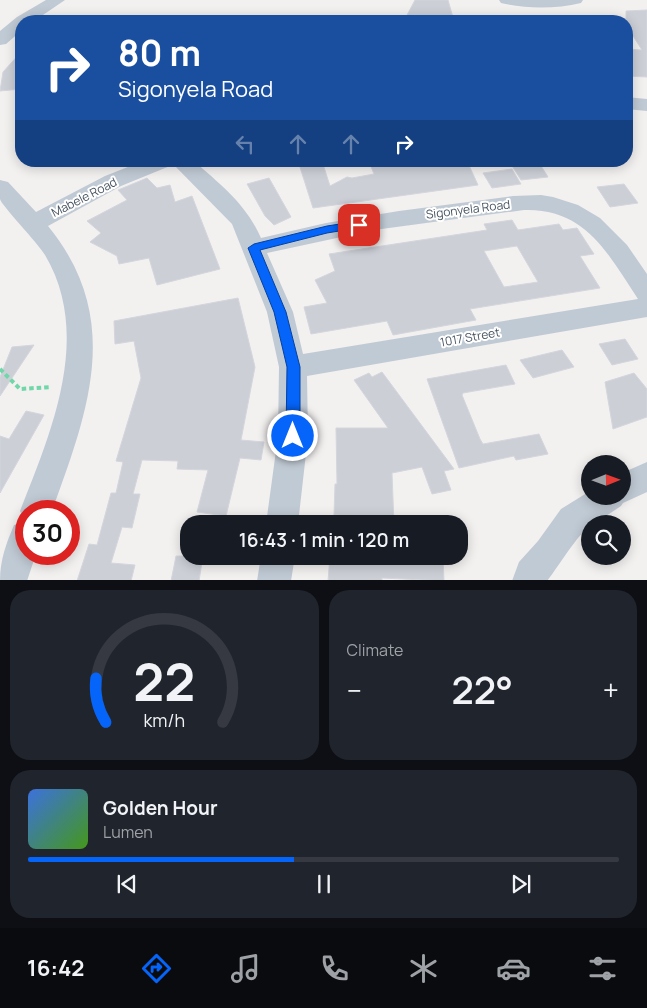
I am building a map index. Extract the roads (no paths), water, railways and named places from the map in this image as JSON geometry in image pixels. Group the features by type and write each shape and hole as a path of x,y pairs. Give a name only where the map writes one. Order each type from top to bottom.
{"street":[{"path":"33,15 57,0"},
{"path":"508,0 541,3 575,0"},
{"path":"0,40 15,28"},
{"path":"633,104 647,105"},
{"name":"Mabele Road","path":"33,224 113,182 148,167"},
{"path":"188,167 219,196 242,221 280,312 293,367 293,436 283,515"},
{"path":"0,187 33,224 58,257 71,283 80,313 81,343 76,387 62,440 40,500"},
{"name":"Sigonyela Road","path":"254,248 327,230 497,204 535,202 553,204 580,215 600,229 626,262 646,294"},
{"name":"1017 Street","path":"293,367 646,294"},
{"path":"631,484 647,476"},
{"path":"529,580 572,520 596,505"},
{"path":"10,580 15,565"},
{"path":"274,580 276,565"}]}
